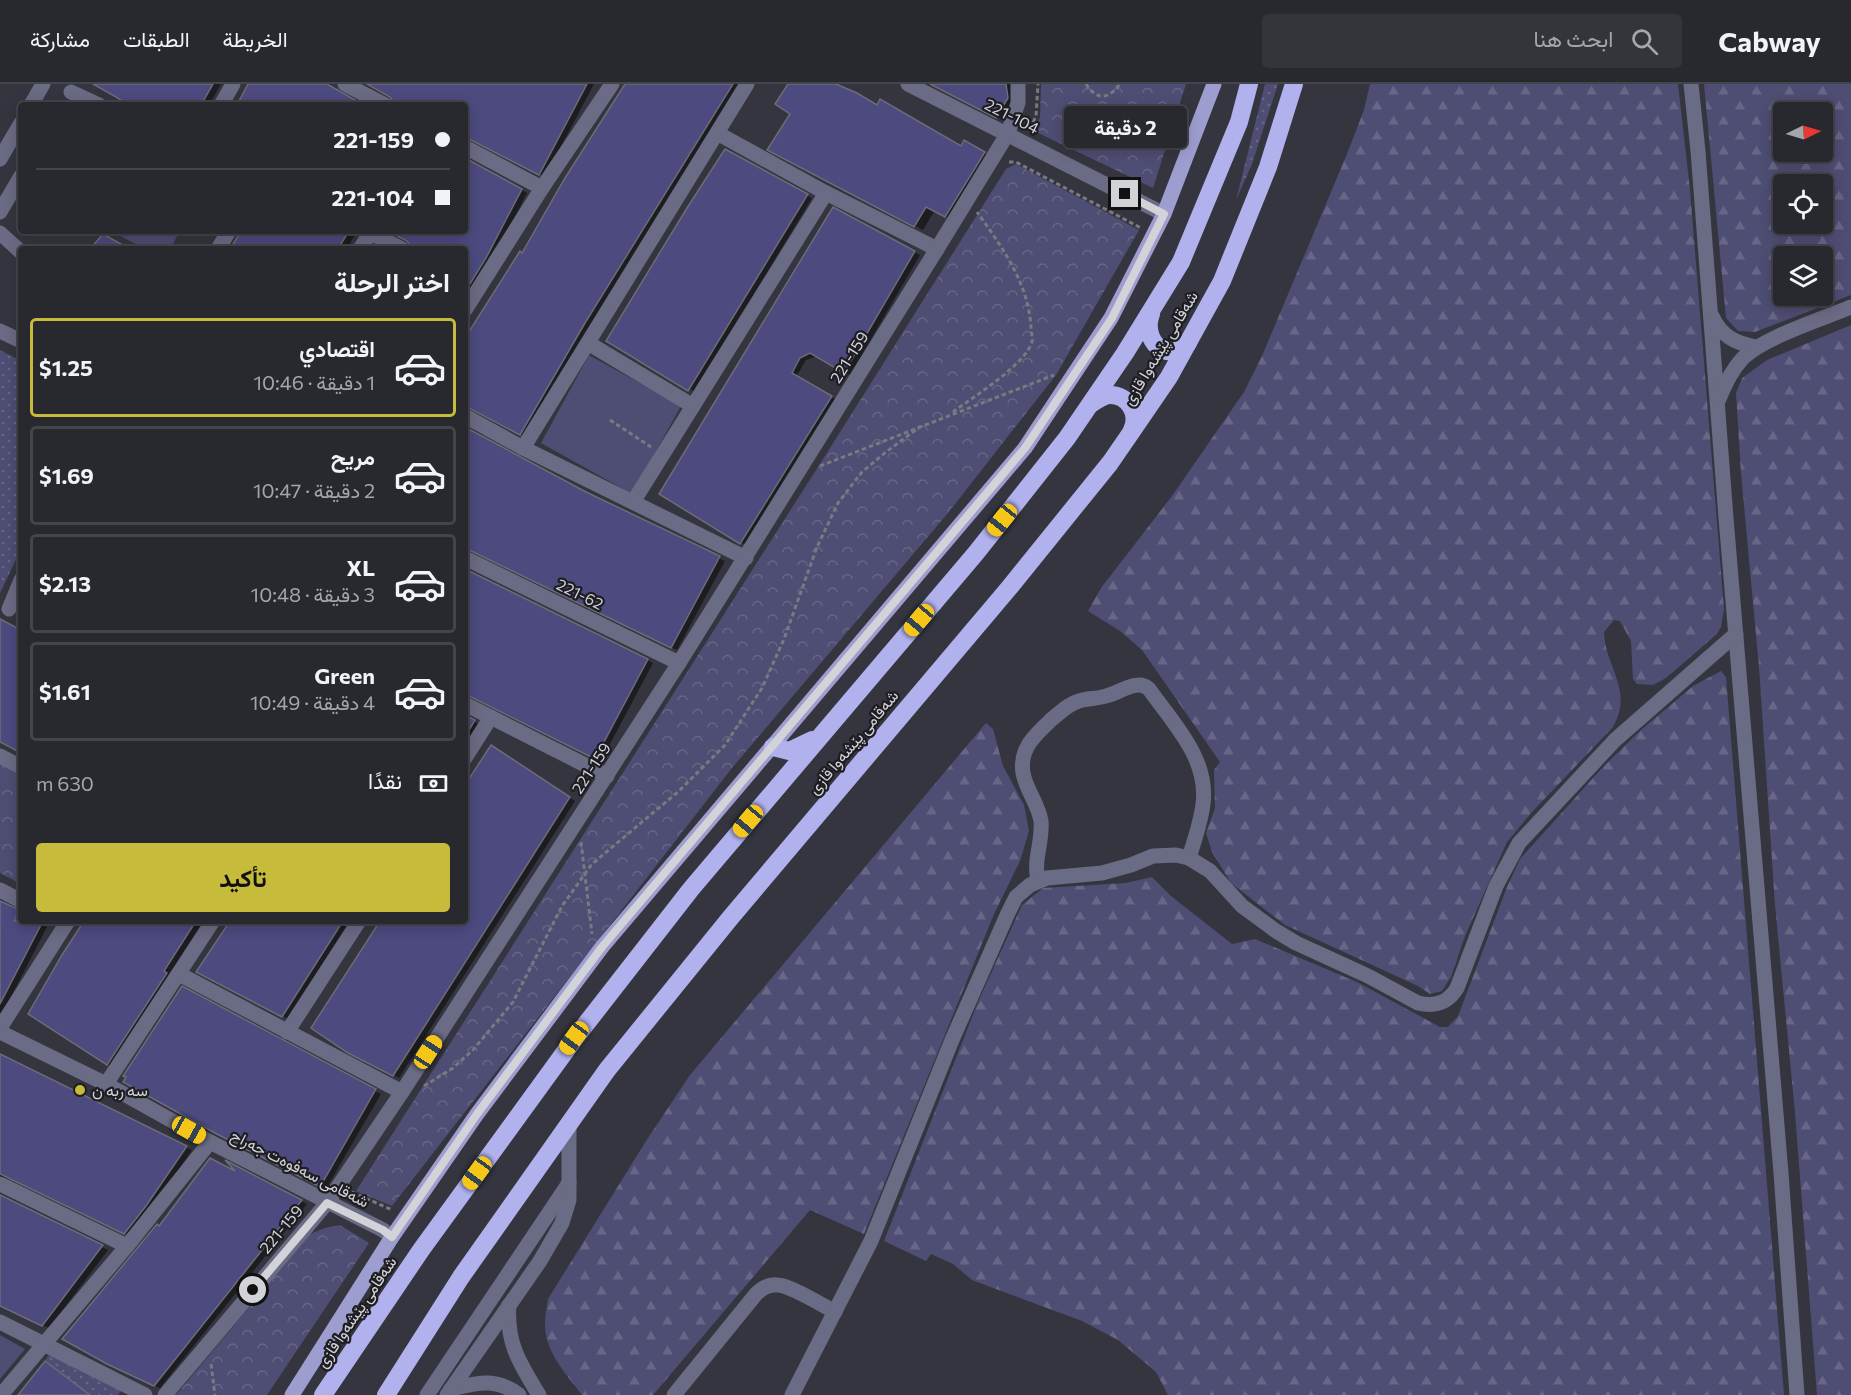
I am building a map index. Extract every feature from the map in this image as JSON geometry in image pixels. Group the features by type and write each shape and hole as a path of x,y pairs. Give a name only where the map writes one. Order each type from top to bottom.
{"highway":[{"name":"شەقامی پێشەوا قازی","path":"323,1395 421,1250 574,1038 691,889 976,552 1067,438 1181,262 1239,122 1249,84"},
{"name":"شەقامی پێشەوا قازی","path":"386,1395 461,1277 607,1070 730,917 1009,588 1130,435 1169,377 1222,281 1268,167 1294,84"},
{"path":"1155,304 1148,322 1148,331 1155,345 1170,351 1178,350 1188,343"},
{"path":"1090,405 1110,395 1124,399 1134,411 1135,418 1130,435"},
{"path":"773,747 789,751 819,737"}],"main road":[{"path":"292,1395 392,1237 477,1114 602,947 1025,448 1112,318 1164,214 1214,84"}],"street":[{"path":"33,102 44,84"},
{"path":"223,102 233,84"},
{"path":"523,448 747,84"},
{"name":"221-104","path":"908,84 1164,214"},
{"name":"221-159","path":"165,1395 327,1203 402,1092 746,558 1008,133 1018,103 1018,84"},
{"path":"1691,84 1797,1395"},
{"path":"351,85 380,102"},
{"path":"472,285 542,188 609,85"},
{"path":"70,94 91,102"},
{"path":"0,159 18,128"},
{"path":"717,134 937,249"},
{"path":"468,149 542,188"},
{"path":"0,212 18,181"},
{"path":"633,502 826,193"},
{"path":"0,233 18,249"},
{"path":"373,234 396,246"},
{"path":"1718,403 1735,367 1756,347 1851,308"},
{"path":"1711,313 1723,333 1737,342 1756,347"},
{"path":"0,331 18,340"},
{"path":"588,343 693,406"},
{"path":"468,419 746,558"},
{"name":"221-62","path":"468,559 679,663"},
{"path":"10,610 18,588"},
{"path":"792,1395 870,1241 952,1040 1008,913 1016,897 1023,890 1038,880 1101,873 1153,856 1176,855 1188,858 1210,871 1227,892 1258,919 1296,943 1368,976 1418,1003 1426,1005 1442,1003 1457,988 1502,872 1519,843 1616,740 1736,634"},
{"path":"1038,880 1036,869 1041,821 1023,772 1024,753 1028,744 1071,704 1107,696 1138,684 1145,686 1156,699 1190,747 1200,769 1204,793 1203,805 1188,858"},
{"path":"468,705 607,776"},
{"path":"468,753 492,717"},
{"path":"0,756 18,765"},
{"path":"0,890 18,899"},
{"path":"0,1030 63,924"},
{"path":"106,1084 211,924"},
{"path":"287,1032 357,924"},
{"path":"179,974 402,1092"},
{"name":"شەقامی سەفوەت جەراح","path":"0,1030 106,1084 210,1142 383,1230 392,1237"},
{"path":"449,1392 540,1261 561,1223 569,1200 569,1124"},
{"path":"1,1395 127,1246 210,1142"},
{"path":"427,1395 570,1181"},
{"path":"0,1184 127,1246"},
{"path":"674,1395 756,1294 765,1287 776,1284 786,1287 835,1312"},
{"path":"509,1305 508,1321 513,1347 539,1395"},
{"path":"0,1322 145,1395"},
{"path":"449,1392 493,1382 504,1385 519,1395"}],"path":[{"path":"1029,131 1036,116 1038,84"},
{"path":"1086,84 1091,92 1101,96 1113,93 1120,84"},
{"path":"948,416 1014,367 1032,342 1031,320 1023,285 1000,244 977,212"},
{"path":"819,467 1064,371"},
{"path":"610,420 663,455"},
{"path":"421,1088 453,1068 473,1050 506,1011 562,906 592,864 679,791 725,745 762,688 784,639 817,547 838,503 862,472 921,426"},
{"path":"581,840 593,938"},
{"path":"350,1191 396,1212"},
{"path":"210,1359 215,1395"}],"green space":[{"path":"1041,84 1186,84 1153,188 1032,130 1040,118"},
{"path":"1265,84 1278,84 1252,164 1236,200"},
{"path":"1370,84 1678,84 1690,190 1724,609 1721,627 1717,634 1666,678 1653,685 1637,684 1633,679 1631,641 1620,621 1614,620 1604,632 1620,690 1619,714 1613,727 1532,812 1507,842 1465,936 1451,977 1442,991 1430,994 1418,986 1285,925 1231,883 1212,852 1206,833 1215,808 1214,770 1220,762 1142,650 1120,631 1088,611 1101,588 1172,496 1244,392 1262,356 1347,154 1364,110"},
{"path":"1704,84 1851,84 1851,295 1833,302 1833,246 1773,246 1773,306 1822,306 1755,332 1738,331 1726,318"},
{"path":"1016,164 1139,230 1056,375 948,513 732,768 392,1206 356,1191 1006,169"},
{"path":"117,234 178,234 172,246 139,246"},
{"path":"1851,325 1851,1395 1817,1395 1795,1113 1775,905 1759,667 1736,393 1742,378 1767,360"},
{"path":"0,350 18,359 18,555 0,593"},
{"path":"589,355 681,406 632,494 541,443"},
{"path":"1721,671 1726,677 1784,1395 1168,1395 1156,1372 1118,1340 1082,1321 972,1280 953,1264 931,1254 926,1261 884,1241 978,1002 1022,905 1043,888 1126,883 1152,877 1171,896 1232,944 1255,939 1357,982 1440,1027 1448,1027 1458,1016 1507,887 1520,859 1603,767 1641,730 1693,686"},
{"path":"986,723 993,729 1003,766 1024,805 1029,831 1020,861 994,914 864,1234 810,1210 653,1395 582,1395 557,1362 548,1343 545,1323 548,1299 646,1141 690,1075"},
{"path":"0,764 18,773 18,882 0,873"},
{"path":"340,1225 369,1243 267,1395 176,1395 310,1234"},
{"path":"0,1335 25,1349 0,1379"},
{"path":"51,1351 121,1391 118,1395 90,1395 45,1361"}],"building":[{"path":"93,84 213,84 203,102 125,102"},
{"path":"248,84 327,84 359,102 239,102"},
{"path":"367,84 587,84 539,175 468,139 468,102 393,102 390,97"},
{"path":"625,84 733,84 585,323 520,435 468,408 468,333 520,251 522,253 565,178"},
{"path":"788,84 836,84 877,105 880,99 961,146 964,140 985,152 945,217 926,207 914,227 767,150 790,114 775,104"},
{"path":"930,84 1006,84 1008,98 996,118"},
{"path":"725,149 808,194 688,391 606,341"},
{"path":"468,160 522,189 468,287 468,246 410,246 407,241 394,234 468,234"},
{"path":"833,207 915,251 844,373 810,353 800,358 792,373 832,396 740,544 659,494"},
{"path":"103,234 125,246 93,246"},
{"path":"239,234 347,234 340,246 232,246"},
{"path":"468,429 586,492 720,556 671,648 468,549"},
{"path":"468,570 648,659 595,759 468,696"},
{"path":"0,619 18,628 18,751 0,742"},
{"path":"468,716 475,720 468,732"},
{"path":"491,745 570,797 393,1076 348,1053 311,1028 378,924 468,924 468,780"},
{"path":"0,901 18,909 14,921 18,921 18,924 41,924 0,1004"},
{"path":"82,924 194,924 164,971 167,973 107,1065 28,1014"},
{"path":"228,924 341,924 282,1017 196,972"},
{"path":"182,986 376,1089 320,1187 123,1082 126,1077 123,1076"},
{"path":"0,1054 187,1146 124,1234 0,1174"},
{"path":"210,1158 235,1171 225,1160 302,1200 154,1386 62,1339 157,1224 159,1226"},
{"path":"0,1195 103,1245 42,1326 0,1306"},
{"path":"45,1361 90,1395 18,1395"}],"place":[{"name":"سه ربه ن","path":"80,1090"}],"route":[{"path":"253,1290 327,1203 383,1230 392,1237 477,1114 602,947 1025,448 1112,318 1164,214 1125,194"}]}
